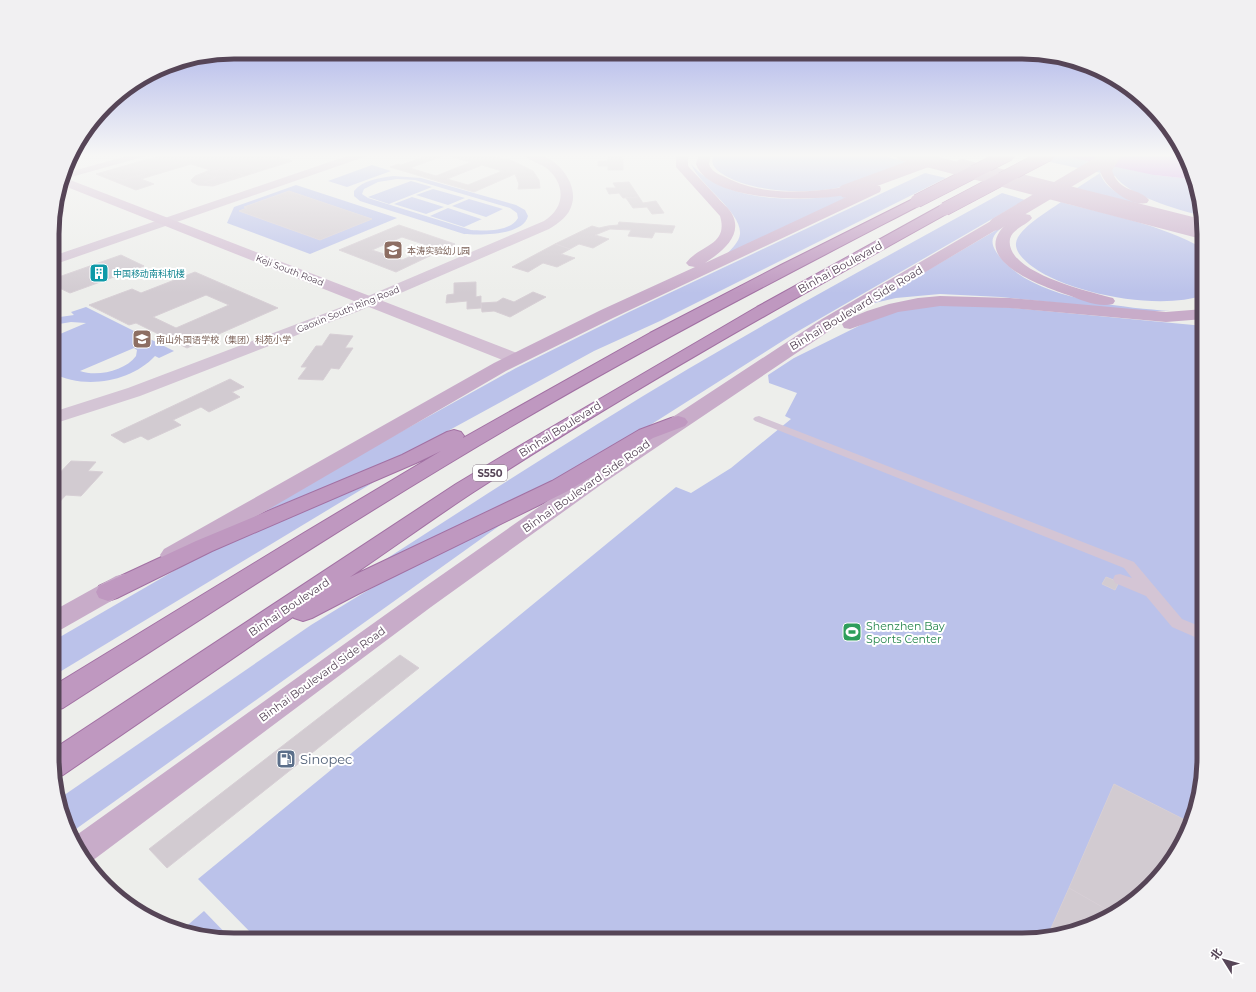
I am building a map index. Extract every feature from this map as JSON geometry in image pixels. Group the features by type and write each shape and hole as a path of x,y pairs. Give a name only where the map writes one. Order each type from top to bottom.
{"highway":[{"name":"Binhai Boulevard","path":"59,696 404,481 629,350 918,200"},
{"name":"Binhai Boulevard","path":"59,761 464,489 537,443 779,300 961,200"},
{"path":"108,592 204,546 409,459 544,388 629,350"},
{"path":"156,696 276,627 343,591 560,486 646,434 678,422"}],"main road":[{"name":"Keji South Road","path":"94,200 369,301 508,363"},
{"name":"Keji South Road","path":"107,200 353,308 508,363"},
{"path":"607,314 703,257 722,242 728,235 730,222 726,215 712,200"},
{"path":"59,619 508,363 607,314 849,200"},
{"name":"Binhai Boulevard Side Road","path":"83,848 422,600 678,422 828,323 1039,200"},
{"path":"1049,200 1024,218 1008,232 1003,240 1003,247 1006,255 1013,263 1039,280 1080,295 1124,304 1197,307"},
{"path":"1074,200 1169,229 1197,240"},
{"path":"1079,200 1197,231"},
{"path":"1112,200 1197,231"},
{"path":"1123,200 1197,223"},
{"path":"1144,200 1197,217"},
{"path":"750,374 869,315 902,305 963,300 986,301 1166,317 1197,308"}],"street":[{"path":"59,259 217,200"},
{"path":"59,252 222,200"},
{"name":"Gaoxin South Ring Road","path":"59,416 134,392 353,308 522,238 543,227 561,213 568,200"},
{"path":"759,420 1129,565 1177,624 1197,632"},
{"path":"1120,579 1153,593"}],"shaded area":[{"path":"253,200 343,200 397,218 310,254 227,223 234,207"},
{"path":"375,200 471,230 497,230 509,226 518,218 517,213 510,208 484,200 499,200 516,205 525,210 528,216 524,223 510,231 490,234 464,234 360,201"},
{"path":"378,200 398,200 389,204"},
{"path":"404,200 423,200 444,207 426,214 394,204"},
{"path":"433,200 459,200 448,205"},
{"path":"466,200 473,200 503,209 486,217 452,206"},
{"path":"721,200 842,200 727,254 735,245 740,234 739,226 728,208"},
{"path":"867,200 901,200 660,321 594,351 402,456 261,513 386,440 516,368 629,312"},
{"path":"989,200 1024,200 795,333 581,469 369,570 648,393 805,302"},
{"path":"1123,200 1133,200 1141,204"},
{"path":"1153,200 1194,200 1196,214 1179,209"},
{"path":"1061,202 1116,216 1187,240 1197,245 1197,297 1164,301 1116,297 1092,292 1049,277 1024,260 1016,247 1018,237 1022,232 1042,215"},
{"path":"448,208 482,219 464,227 430,216"},
{"path":"1005,225 994,236 993,243 996,252 1015,271 1033,283 1079,298 1103,303 1170,311 1135,311 1001,297 940,294 896,298 870,304"},
{"name":"Shenzhen Bay Sports Center","path":"929,305 982,305 1197,325 1196,781 1188,814 1174,846 1154,873 1129,897 1110,910 1089,920 1056,930 1034,933 251,933 198,879 676,487 691,493 731,468 791,419 785,416 797,393 769,383 768,375 794,358 885,313"},
{"path":"86,307 174,351 159,358 155,356 145,365 133,372 107,381 79,381 65,378 59,376 59,334 86,323 71,322 59,324 59,317 74,315 71,312","holes":["134,348 137,350 136,356 125,366 118,369 102,373 87,373 80,371"]},
{"path":"374,482 59,672 59,638 210,550"},
{"path":"506,521 74,830 63,796 311,625 398,573"},
{"path":"204,911 225,933 211,932 186,926"}],"building":[{"path":"263,200 317,200 372,219 320,240 239,211 247,208 244,207"},
{"path":"628,200 641,200 643,203 656,201 664,213 652,214 647,207 633,208"},
{"path":"61,208 64,211 60,216"},
{"path":"619,222 675,226 672,233 655,232 652,238 628,236 631,230 610,229 608,226 618,225"},
{"path":"399,225 455,244 396,272 339,250","holes":["402,237 432,247 402,260 372,250"]},
{"path":"592,226 599,228 608,226 610,229 595,235 609,239 593,248 579,244 570,249 555,244"},
{"path":"555,244 570,249 561,254 575,258 557,267 543,263 528,272 512,267"},
{"name":"中国移动南科机楼","path":"121,255 144,266 70,293 59,288 59,277"},
{"path":"195,272 278,308 187,348 136,323 129,325 89,305 132,289 141,293","holes":["206,295 229,305 176,328 153,317"]},
{"path":"476,282 476,297 481,296 481,308 467,309 467,301 446,303 447,295 454,294 454,283"},
{"path":"533,292 546,297 510,317 494,311 482,312 481,303 497,302 503,298 514,302"},
{"path":"330,334 353,336 345,348 353,348 339,369 331,368 323,380 298,379 307,367 301,367 316,346 322,346"},
{"path":"230,379 244,387 232,392 240,397 209,412 201,407 173,420 181,425 148,440 141,436 124,443 111,435"},
{"path":"71,461 96,462 88,471 103,472 81,496 66,495 59,503 59,474"},
{"path":"1106,577 1119,582 1115,590 1102,584"},
{"name":"Sinopec","path":"400,655 419,668 167,868 149,849"},
{"path":"1114,784 1186,820 1174,846 1161,865 1137,890 1110,910 1109,911 1069,888"},
{"path":"1069,888 1109,911 1078,924 1050,931"}],"place":[{"name":"本涛实验幼儿园","path":"393,250"},
{"name":"中国移动南科机楼","path":"99,273"},
{"name":"南山外国语学校（集团）科苑小学","path":"142,339"},
{"name":"Shenzhen Bay Sports Center","path":"852,632"},
{"name":"Sinopec","path":"286,759"}]}
